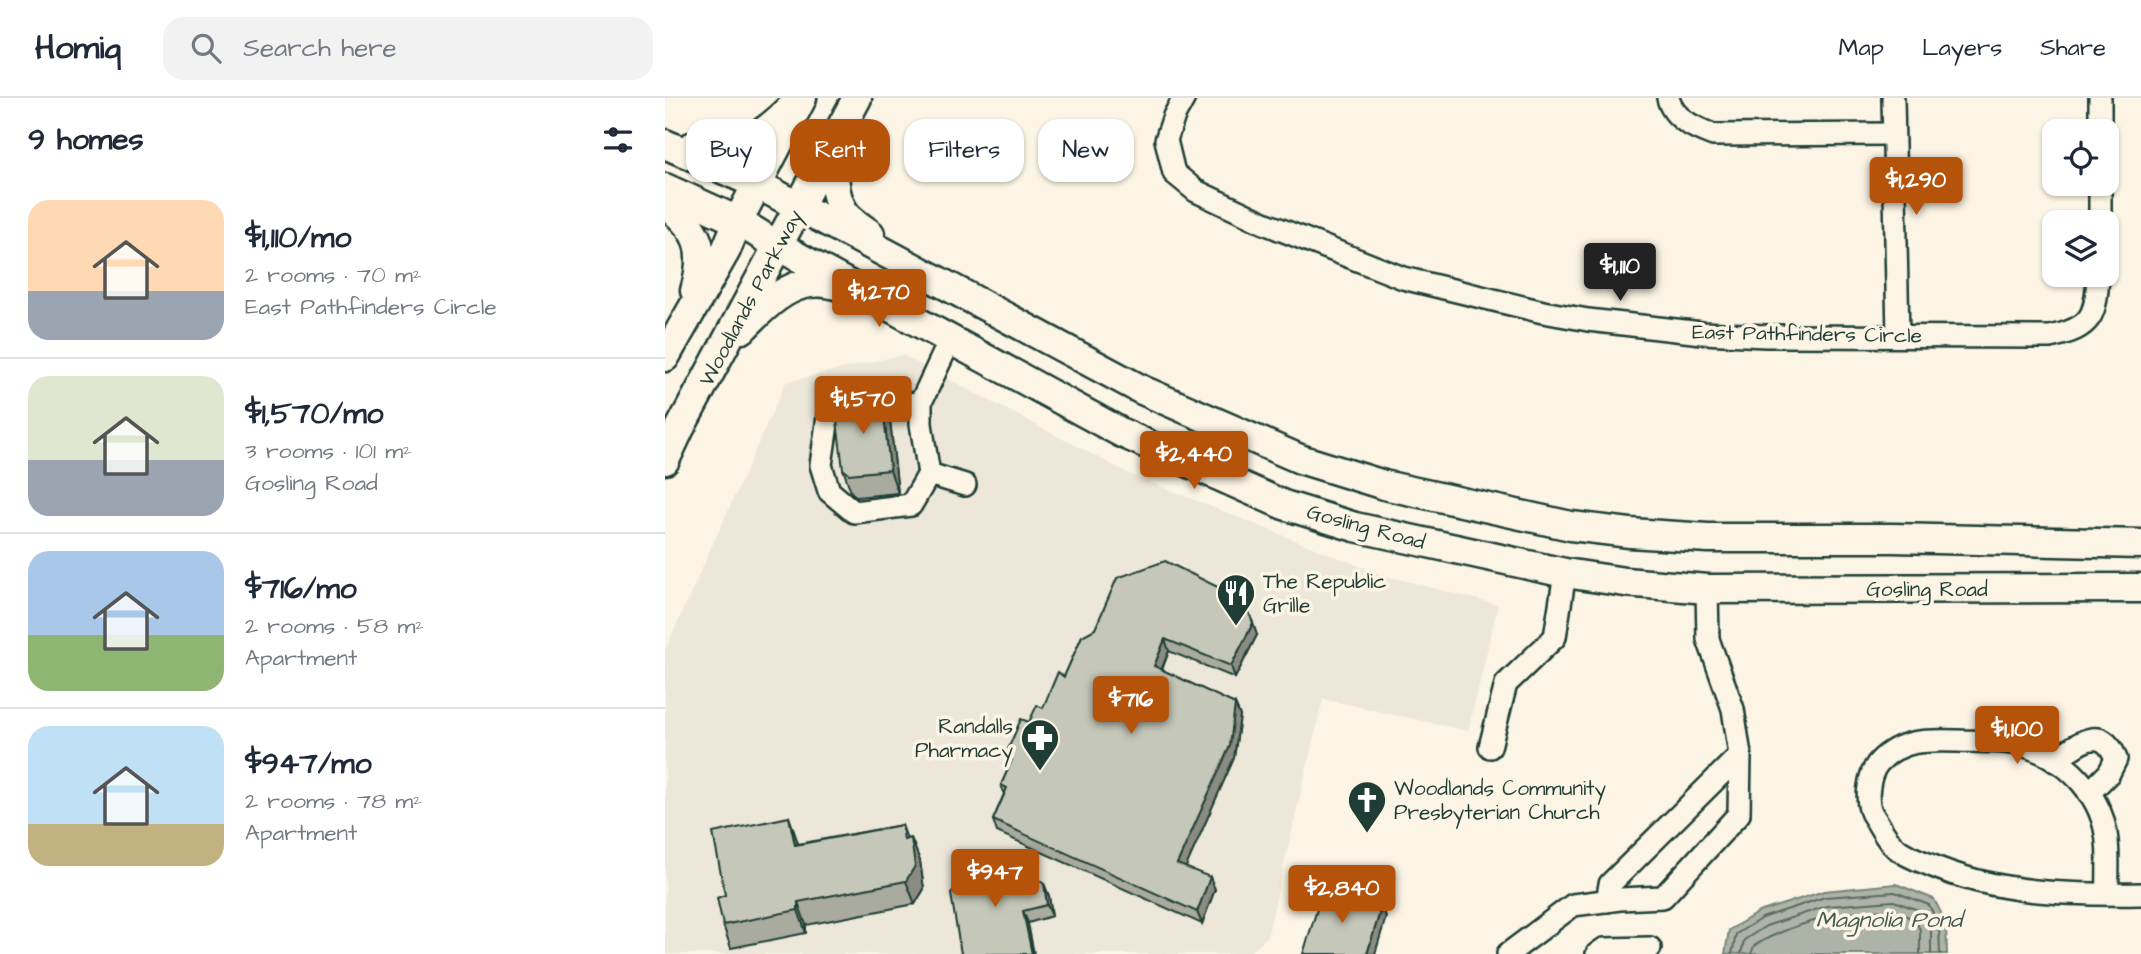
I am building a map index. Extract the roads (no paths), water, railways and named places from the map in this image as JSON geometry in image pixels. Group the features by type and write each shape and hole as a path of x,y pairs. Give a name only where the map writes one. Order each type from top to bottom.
{"main road":[{"path":"665,143 710,150 727,150 742,146 785,116 801,98"},
{"path":"665,357 726,250 801,98"},
{"path":"851,109 836,157 833,179 838,197 845,214 904,264"},
{"name":"Woodlands Parkway","path":"665,460 851,109"},
{"path":"665,143 757,184 1142,390 1300,459 1384,485 1571,526 1630,533 1708,538 1893,538 2141,544"},
{"name":"Gosling Road","path":"665,188 738,221 778,247 1122,433 1284,505 1355,527 1565,573 1625,582 1707,589 2141,588"},
{"path":"665,203 686,220 697,237 701,263 689,314"},
{"path":"723,348 765,306 794,286 812,282 835,285 872,298"},
{"path":"1021,380 1045,340"}],"street":[{"name":"East Pathfinders Circle","path":"1184,98 1166,139 1174,173 1196,191 1315,244 1403,278 1543,312 1702,333 1766,336 2050,337 2071,332 2088,322 2097,299 2098,287"},
{"path":"1668,98 1670,105 1689,126 1713,135 1893,134"},
{"path":"1893,98 1898,336"},
{"path":"2100,98 2100,119"},
{"path":"921,402 828,417 821,465 829,491 854,512 911,505 929,474 921,424 921,402 950,340"},
{"path":"929,474 965,485"},
{"path":"1490,747 1506,684 1555,637 1565,573"},
{"path":"1508,954 1573,905 1663,897 1739,814 1739,755 1733,709 1708,639 1707,589"},
{"path":"2056,761 2083,741 2095,737 2104,741 2112,749 2116,759 2109,773 2089,793"},
{"path":"2108,894 2107,839 2097,805 2077,777 2056,761 2030,747 1998,742 1925,740 1896,747 1876,765 1868,788 1870,811 1894,847 1913,858 1959,876 2024,891 2108,894 2141,894"},
{"path":"1607,901 1610,884 1739,755"},
{"path":"1597,954 1604,949 1650,948"}],"water":[{"name":"Magnolia Pond","path":"1896,884 1934,899 1946,923 1947,954 1725,954 1729,930 1759,912 1824,891"}],"place":[{"name":"The Republic Grille","path":"1236,627"},
{"name":"Randalls Pharmacy","path":"1040,772"},
{"name":"Woodlands Community Presbyterian Church","path":"1367,834"}]}
